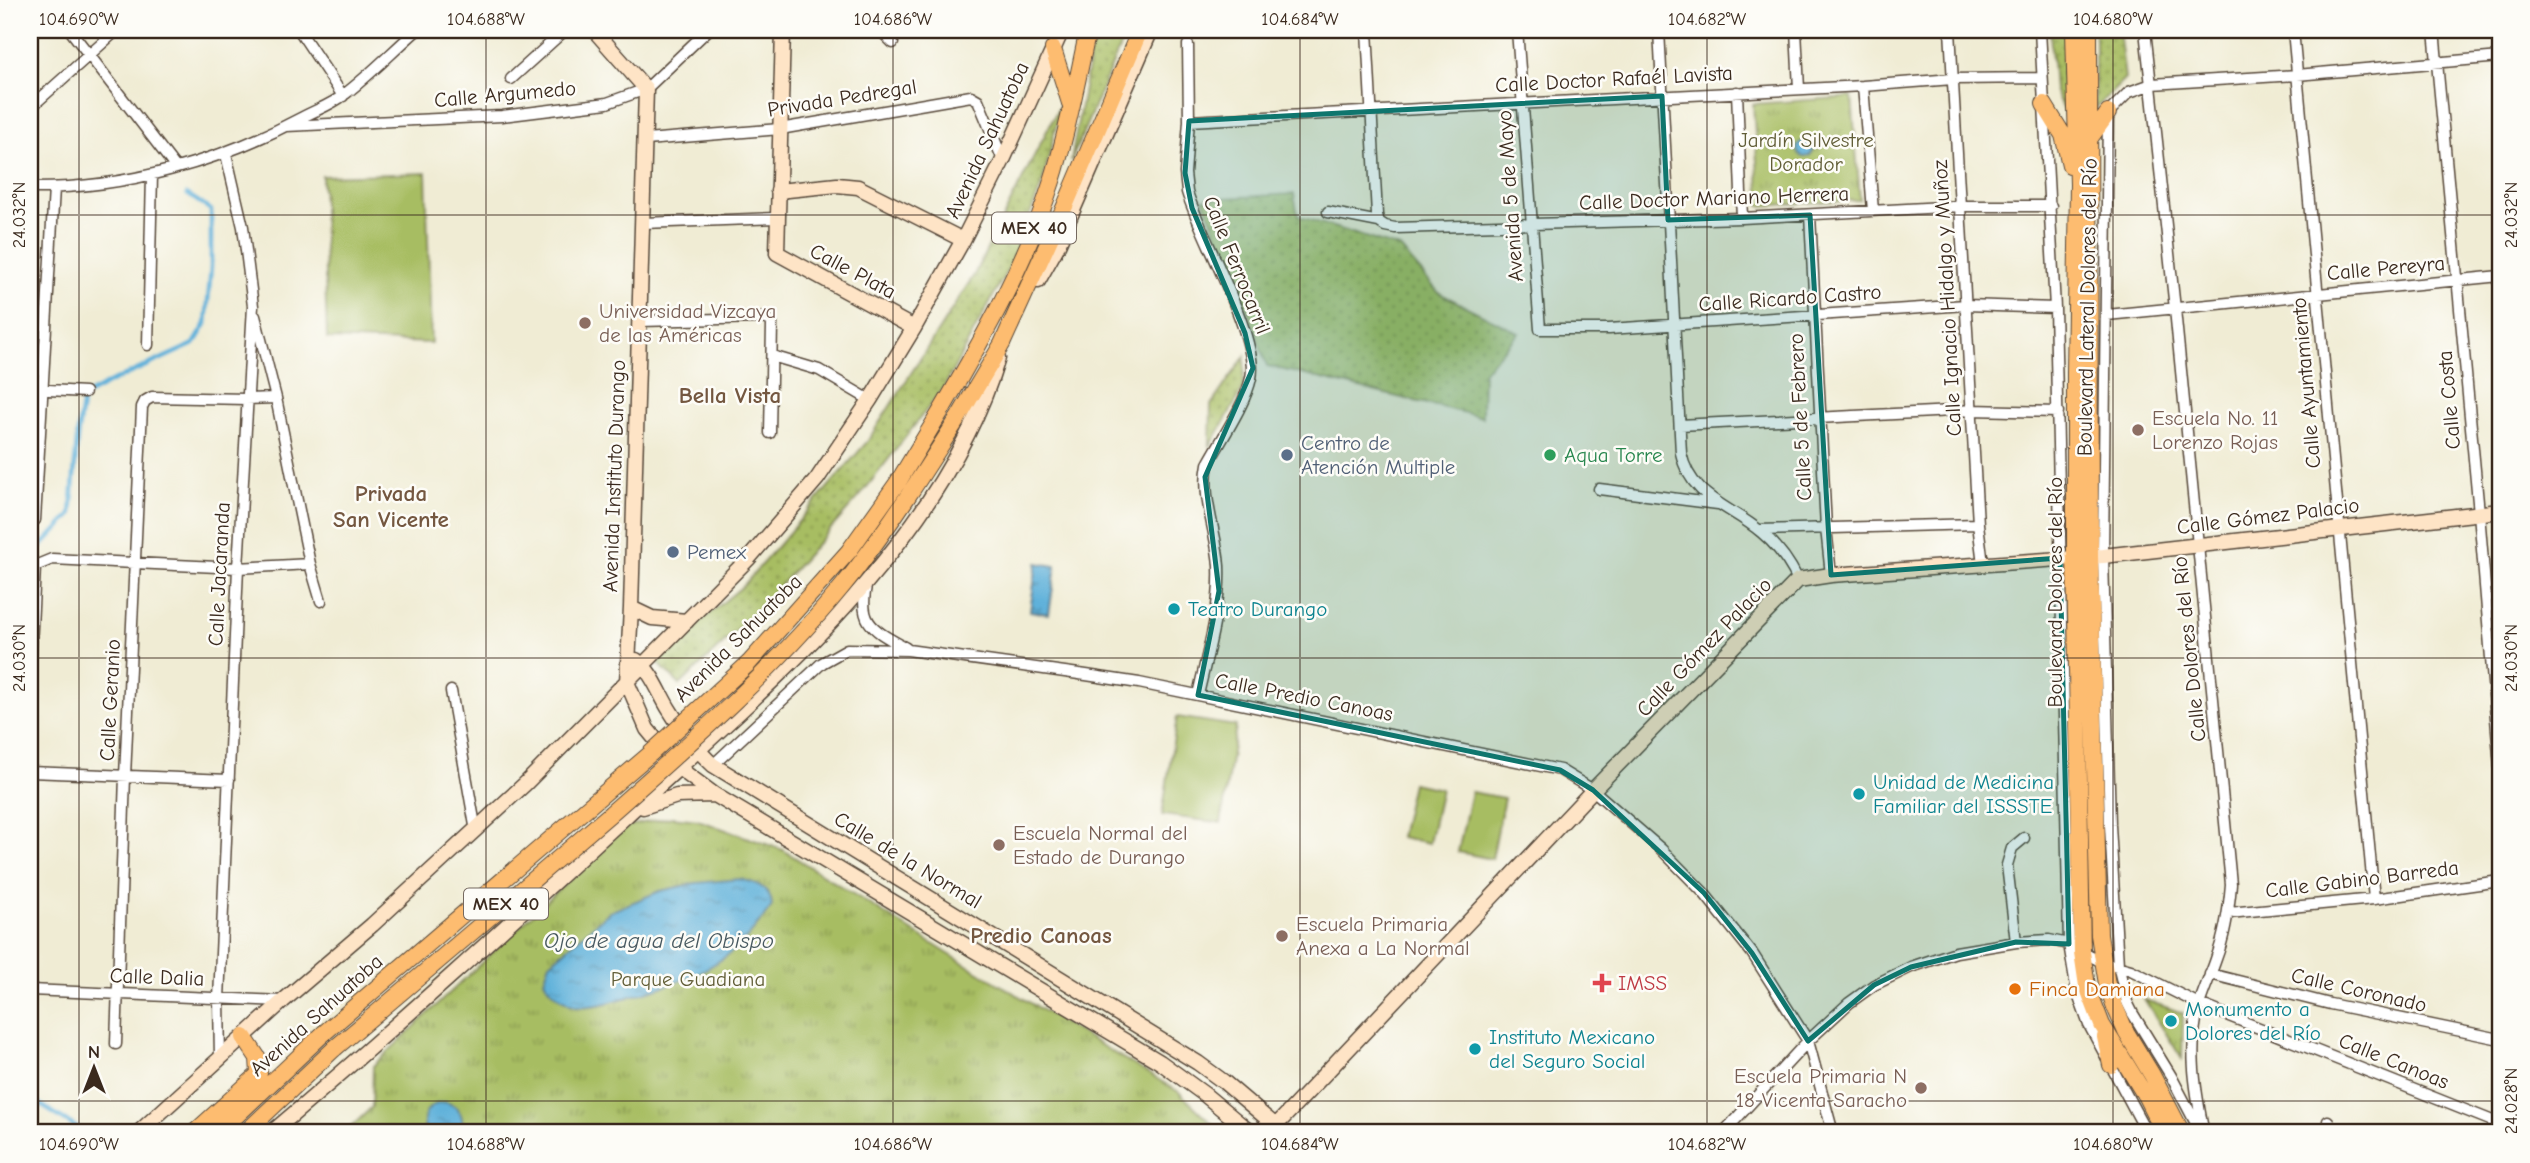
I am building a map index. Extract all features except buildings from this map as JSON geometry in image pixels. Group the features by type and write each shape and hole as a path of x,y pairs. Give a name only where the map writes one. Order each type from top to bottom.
{"main road":[{"name":"Avenida Sahuatoba","path":"218,1133 324,1033 650,754 749,663 849,551 898,482 941,411 985,336 1024,257 1052,182 1088,30"},
{"name":"MEX 40","path":"1002,344 1065,206 1140,30"},
{"name":"Boulevard Dolores del Río","path":"2074,30 2078,185 2075,373 2099,921 2110,964 2107,984 2126,1032 2182,1133"},
{"name":"Boulevard Dolores del Río","path":"2089,30 2091,138 2075,948 2102,1025 2140,1086 2164,1133"},
{"path":"1054,49 1071,109"},
{"path":"2044,104 2063,135 2078,185"},
{"path":"2091,138 2108,113"},
{"name":"Avenida Sahuatoba","path":"245,1133 335,1048 666,765 764,673 853,573 928,467 1002,344"},
{"path":"2102,1025 2111,1065"},
{"path":"194,1133 259,1074 258,1058 244,1037"}],"street":[{"path":"70,30 176,168"},
{"path":"30,108 117,30"},
{"path":"299,30 343,96"},
{"path":"30,188 54,188 152,175 226,154 343,96 417,30"},
{"path":"511,79 565,30"},
{"path":"594,30 646,89 708,30"},
{"path":"643,223 777,218 783,30"},
{"path":"880,30 893,43"},
{"name":"Avenida Sahuatoba","path":"141,1131 283,1001 476,831 749,558 817,479 914,328 963,240 1062,30"},
{"path":"271,1133 499,934 699,752 806,649 867,582 949,467 987,395 1002,344 1057,247 1151,30"},
{"path":"1367,30 1379,222"},
{"name":"Avenida 5 de Mayo","path":"1517,30 1539,317"},
{"path":"1659,30 1684,468 1691,480 1718,504 1760,530 1783,553 1798,580"},
{"path":"1796,30 1799,89"},
{"name":"Calle Ignacio Hidalgo y Muñoz","path":"1950,30 1978,524 1983,564"},
{"path":"2040,30 2051,206 2058,412 2082,557"},
{"name":"Calle Dolores del Río","path":"2145,30 2231,884 2229,913 2217,957 2199,1004 2193,1044 2193,1068 2203,1133"},
{"name":"Calle Ayuntamiento","path":"2293,30 2374,899"},
{"name":"Calle Costa","path":"2434,30 2500,767"},
{"name":"Calle Ferrocarril","path":"1188,45 1189,121 1185,173 1187,192 1245,333 1253,368 1249,387 1208,464 1205,477 1217,538 1219,591 1198,695"},
{"path":"2108,113 2129,92 2151,84 2297,75 2500,57"},
{"name":"Calle Doctor Rafaél Lavista","path":"1189,121 1953,79 2041,78"},
{"path":"1863,86 1873,211"},
{"name":"Calle Argumedo","path":"286,126 515,114 607,103 646,89"},
{"name":"Avenida Instituto Durango","path":"627,682 646,89"},
{"path":"1737,92 1742,218"},
{"name":"Privada Pedregal","path":"646,141 780,129 971,96 978,100 1003,160"},
{"name":"Boulevard Lateral Dolores del Río","path":"2082,557 2107,315 2108,113"},
{"name":"Calle Jacaranda","path":"220,1059 219,999 246,399 253,306 243,227 226,154"},
{"path":"148,345 152,175"},
{"path":"778,191 837,185 858,187 963,240"},
{"path":"35,520 35,389 54,188"},
{"name":"Calle Doctor Mariano Herrera","path":"1328,212 1379,222 1395,228 1742,218 1961,206 2051,206"},
{"name":"Calle 5 de Febrero","path":"1810,215 1819,418 1831,575"},
{"name":"Calle Plata","path":"777,218 776,249 780,256 914,328"},
{"name":"Calle Pereyra","path":"2107,315 2500,276"},
{"name":"Calle Ricardo Castro","path":"1539,317 1540,329 1609,329 1966,305 2055,308"},
{"path":"253,306 276,398 310,564 321,601"},
{"path":"640,321 769,320 772,324 770,433"},
{"path":"772,356 819,370 870,400"},
{"path":"35,389 85,392"},
{"name":"Calle Geranio","path":"116,1044 142,407 145,401 152,397 246,399"},
{"path":"246,399 276,398"},
{"path":"1681,425 1972,410 2058,412"},
{"path":"1599,489 1718,504"},
{"name":"Calle Gómez Palacio","path":"1276,1131 1593,790 1798,580 1831,575 2082,557 2500,511"},
{"path":"1760,530 1978,524"},
{"path":"30,668 32,568 52,559 238,568 310,564"},
{"path":"867,582 863,597 866,620 880,634 908,650"},
{"path":"631,608 652,618 687,621"},
{"name":"Calle Predio Canoas","path":"713,765 822,663 836,653 857,648 908,650 1086,675 1198,695 1523,761 1560,771 1593,790 1661,849 1704,893 1752,953 1808,1041 1833,1133"},
{"path":"629,655 644,665"},
{"name":"Calle de la Normal","path":"644,665 669,709 699,752 713,765 1198,1063 1276,1131"},
{"name":"Calle de la Normal","path":"627,682 647,729 680,769 715,795 1160,1062 1197,1088 1251,1133"},
{"path":"451,691 476,831"},
{"path":"30,772 229,780"},
{"path":"629,814 677,796 715,795 730,775"},
{"path":"2016,942 2007,865 2012,848 2024,838"},
{"name":"Calle Gabino Barreda","path":"2229,913 2374,899 2500,881"},
{"path":"1723,1133 1808,1041 1849,1003 1874,985 1911,967 1956,952 2016,942 2049,940 2075,948 2082,1007 2147,1133"},
{"name":"Calle Canoas","path":"2075,948 2199,1004 2500,1124"},
{"path":"2110,964 2127,1002 2203,1133"},
{"name":"Calle Coronado","path":"2210,974 2330,1004 2500,1039"},
{"name":"Calle Dalia","path":"30,990 119,996 283,1001"},
{"path":"2328,1121 2330,1133"},
{"path":"30,1122 44,1133"}],"highlighted area":[{"path":"1662,96 1668,220 1810,215 1831,575 2060,558 2069,944 2016,942 1911,967 1874,985 1808,1041 1752,953 1704,893 1593,790 1560,770 1198,695 1219,591 1205,477 1253,368 1245,333 1192,208 1185,173 1189,121"}],"green space":[{"path":"1096,30 1127,30 1071,161 1094,33"},
{"path":"2050,30 2066,30 2069,121 2054,90"},
{"path":"2095,30 2119,30 2125,79 2095,109"},
{"name":"Jardín Silvestre Dorador","path":"1852,97 1860,200 1760,206 1753,104"},
{"path":"1062,101 1042,184 1010,265 944,387 860,496 758,610 680,685 654,659 744,585 867,442 974,275"},
{"path":"426,173 431,343 327,339 322,176"},
{"path":"1294,194 1298,216 1400,248 1439,293 1519,333 1483,372 1482,417 1267,366 1203,199"},
{"path":"1245,356 1243,389 1210,447 1211,405"},
{"path":"1177,717 1236,726 1221,823 1162,815"},
{"path":"1412,783 1441,789 1429,843 1400,837"},
{"path":"1471,792 1504,798 1492,859 1458,852"},
{"name":"Parque Guadiana","path":"672,817 698,820 783,850 947,953 1179,1092 1222,1133 345,1133 372,1107 373,1066 624,827"},
{"path":"2145,1000 2183,1013 2182,1059"}],"water":[{"path":"1802,141 1808,141 1813,149 1811,155 1802,157 1797,152 1797,146"},
{"path":"1037,563 1056,566 1049,614 1030,611"},
{"name":"Ojo de agua del Obispo","path":"740,879 766,890 772,906 738,946 708,968 668,985 589,1006 568,1003 546,984 544,980 550,963 609,912 660,891 696,883"},
{"path":"445,1102 455,1106 460,1113 460,1133 427,1133 424,1122 426,1112 433,1105"}],"waterway":[{"path":"30,558 71,515 83,397 194,344 206,324 211,267 211,210 187,194"},
{"path":"30,1098 85,1133"}],"place":[{"name":"Universidad Vizcaya de las Américas","path":"585,323"},
{"name":"Escuela No. 11 Lorenzo Rojas","path":"2138,430"},
{"name":"Centro de Atención Multiple","path":"1287,455"},
{"name":"Aqua Torre","path":"1550,455"},
{"name":"Pemex","path":"673,552"},
{"name":"Teatro Durango","path":"1174,609"},
{"name":"Unidad de Medicina Familiar del ISSSTE","path":"1859,794"},
{"name":"Escuela Normal del Estado de Durango","path":"999,845"},
{"name":"Escuela Primaria Anexa a La Normal","path":"1282,936"},
{"name":"IMSS","path":"1602,983"},
{"name":"Finca Damiana","path":"2015,989"},
{"name":"Monumento a Dolores del Río","path":"2171,1021"},
{"name":"Instituto Mexicano del Seguro Social","path":"1475,1049"},
{"name":"Escuela Primaria N 18 Vicenta Saracho","path":"1921,1088"}],"district":[{"name":"Bella Vista","path":"730,395"},
{"name":"Privada San Vicente","path":"391,506"},
{"name":"Predio Canoas","path":"1041,935"}]}
